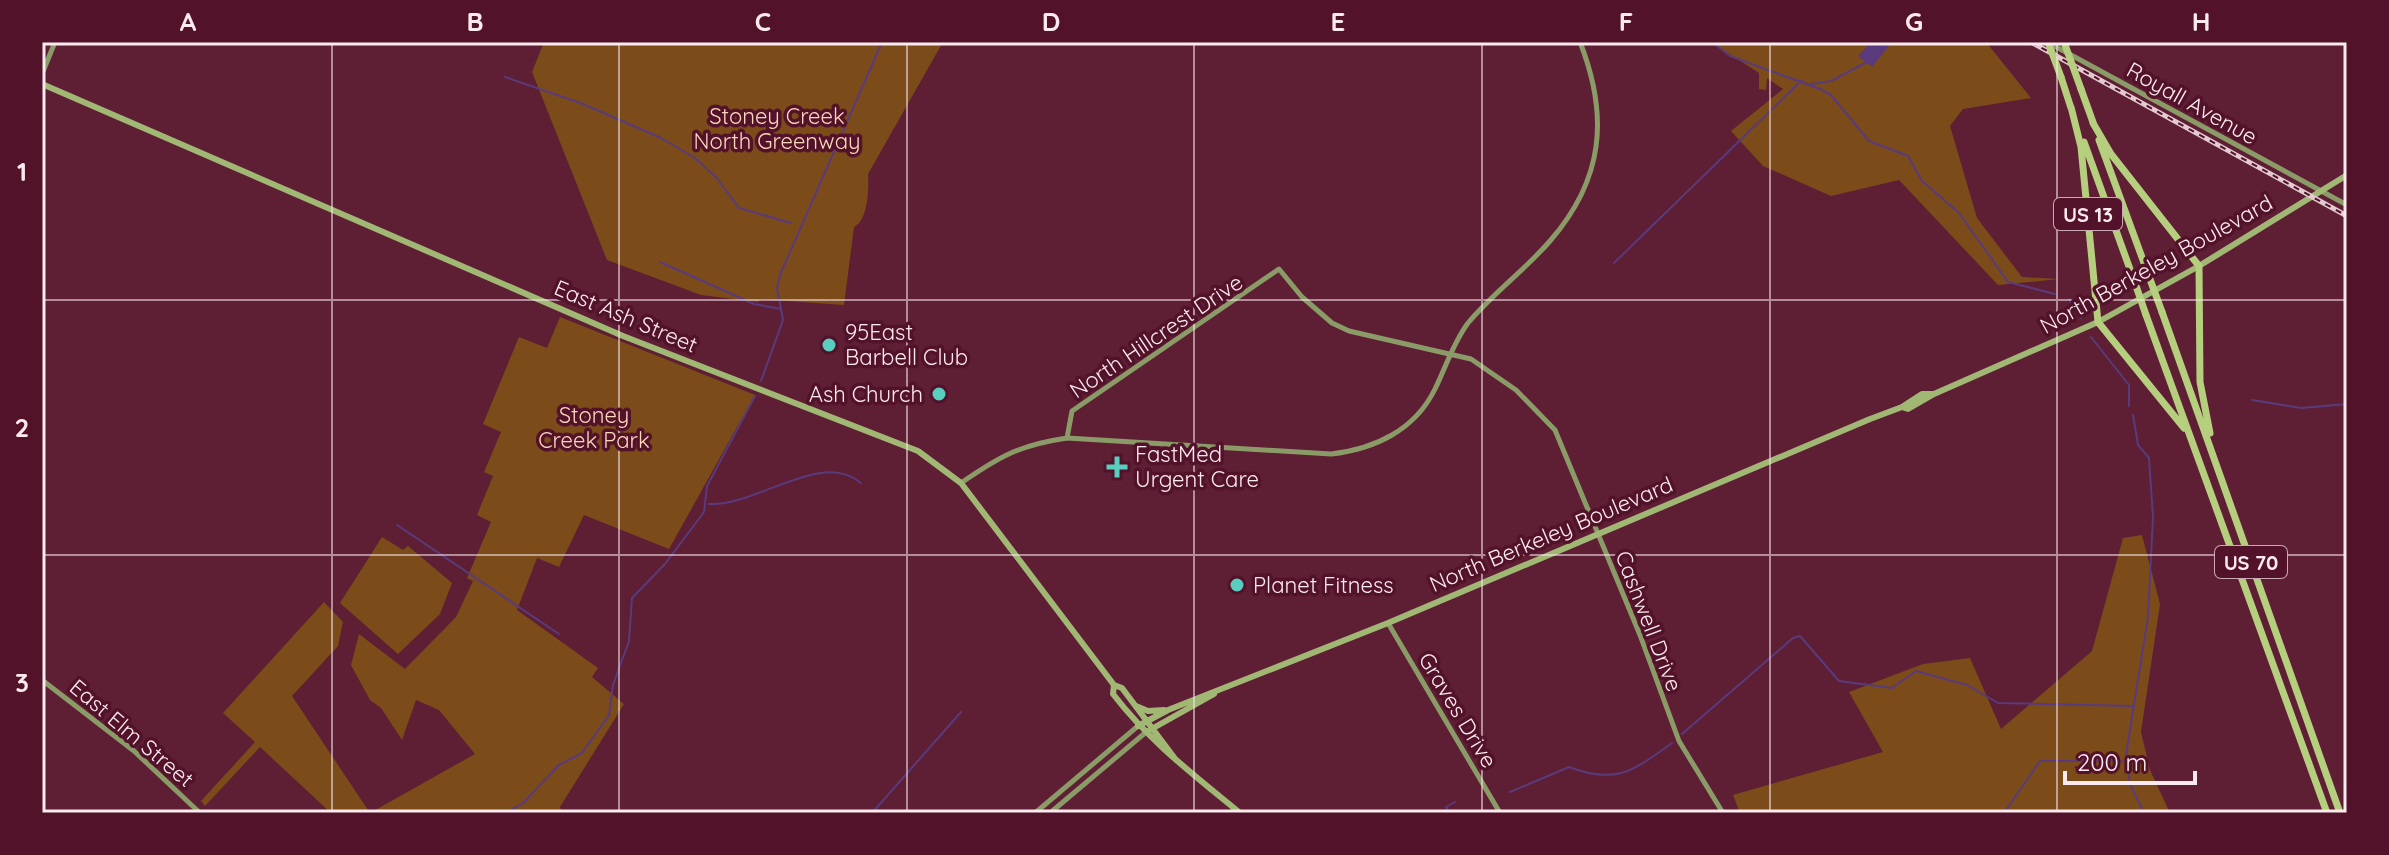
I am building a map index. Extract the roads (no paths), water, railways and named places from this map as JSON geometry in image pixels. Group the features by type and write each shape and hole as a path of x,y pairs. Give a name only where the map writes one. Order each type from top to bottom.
{"highway":[{"name":"US 13","path":"2048,42 2071,107 2081,147 2098,322"},
{"name":"US 13","path":"2064,42 2093,123 2111,154 2199,266"},
{"name":"US 70","path":"2071,107 2327,813"},
{"name":"US 70","path":"2093,123 2340,813"},
{"path":"2199,266 2200,382 2219,471"},
{"path":"2098,322 2189,433"}],"main road":[{"name":"East Ash Street","path":"42,84 623,336 918,451 961,483 1114,685 1122,688 1145,721 1148,731"},
{"name":"North Berkeley Boulevard","path":"1138,726 1168,710 1388,623 1902,407 1908,409 1934,394 2098,322 2199,266 2347,175"},
{"name":"East Ash Street","path":"1114,685 1113,694 1138,726 1148,731 1176,760 1240,813"},
{"name":"North Berkeley Boulevard","path":"1148,731 1206,702 1214,694"},
{"path":"1133,704 1148,711 1168,710"}],"street":[{"path":"42,74 55,42"},
{"path":"961,483 999,456 1027,444 1067,438 1325,454 1361,451 1407,425 1434,392 1467,325 1549,242 1582,195 1593,167 1600,121 1594,78 1580,42"},
{"name":"Royall Avenue","path":"2048,42 2347,205"},
{"name":"Cashwell Drive","path":"1279,269 1300,296 1332,323 1349,331 1451,353 1495,373 1555,430 1640,635 1679,741 1723,813"},
{"name":"North Hillcrest Drive","path":"1067,438 1072,411 1279,269"},
{"name":"Graves Drive","path":"1388,623 1500,813"},
{"name":"East Elm Street","path":"42,680 134,751 200,813"},
{"path":"1035,813 1138,726"},
{"path":"1050,813 1148,731"}],"waterway":[{"path":"761,381 783,320 777,288 780,275 882,42"},
{"path":"1712,42 1730,56 1831,95 1869,141 1908,156 1922,181 1959,213 2008,282 2055,294"},
{"path":"1811,84 1831,81 1867,62"},
{"path":"505,77 583,104 661,138 695,158 716,177 739,208 791,223"},
{"path":"1614,263 1802,80"},
{"path":"660,262 754,304 781,309"},
{"path":"2069,299 2081,318"},
{"path":"2091,337 2129,385 2129,406"},
{"path":"505,813 523,803 559,765 582,753 609,715 613,685 629,641 632,598 665,564 704,512 707,486 755,396"},
{"path":"2252,400 2301,408 2347,404"},
{"path":"2133,415 2138,445 2149,458 2153,517 2148,617 2126,755 2130,784 2144,813"},
{"path":"709,504 727,503 808,475 827,472 845,474 861,483"},
{"path":"397,525 559,634"},
{"path":"1682,734 1793,638 1800,636 1839,681 1892,688 1916,671 1967,685 1998,703 2133,706"},
{"path":"872,813 961,712"},
{"path":"1510,792 1569,767 1599,775 1624,772 1672,743"},
{"path":"2004,813 2040,761 2123,761"},
{"path":"1450,813 1446,807 1455,802"}],"railway":[{"path":"2031,42 2347,216"}],"place":[{"name":"95East Barbell Club","path":"829,345"},
{"name":"Ash Church","path":"939,394"},
{"name":"FastMed Urgent Care","path":"1117,467"},
{"name":"Planet Fitness","path":"1237,585"}],"park label":[{"name":"Stoney Creek North Greenway","path":"777,128"},
{"name":"Stoney Creek Park","path":"594,428"}]}
